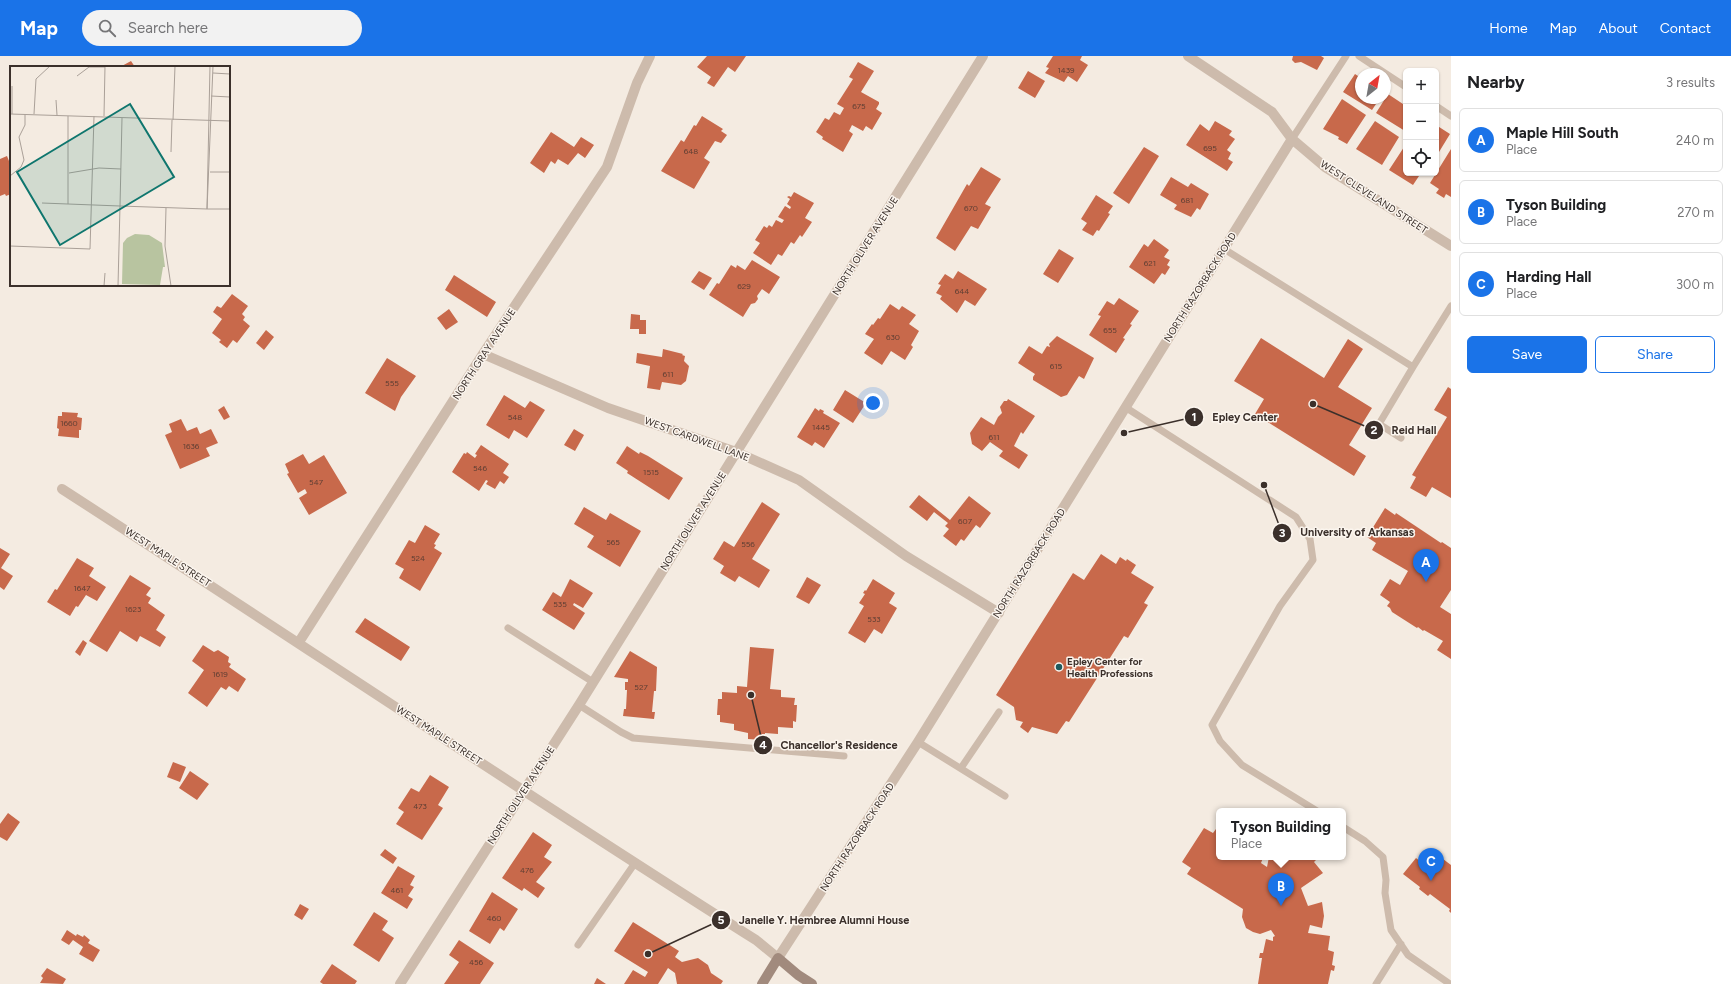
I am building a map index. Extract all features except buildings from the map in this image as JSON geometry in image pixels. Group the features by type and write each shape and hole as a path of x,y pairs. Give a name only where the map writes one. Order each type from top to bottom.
{"main road":[{"name":"NORTH RAZORBACK ROAD","path":"762,984 778,958"},
{"name":"WEST MAPLE STREET","path":"778,958 798,975 812,984"}],"street":[{"name":"NORTH GRAY AVENUE","path":"299,642 484,354 607,167 637,83 650,56"},
{"name":"NORTH OLIVER AVENUE","path":"400,984 593,682 983,56"},
{"name":"WEST CLEVELAND STREET","path":"1188,56 1272,112 1292,138 1325,167 1451,246"},
{"name":"NORTH RAZORBACK ROAD","path":"778,958 918,742 999,613 1292,138"},
{"name":"WEST CARDWELL LANE","path":"484,354 608,408 736,452 799,480 906,556 999,613"},
{"name":"WEST MAPLE STREET","path":"62,489 299,642 524,791 756,940 778,958"}],"lane":[{"path":"1292,138 1346,56"},
{"path":"1358,56 1403,85"},
{"path":"1439,108 1451,116"},
{"path":"1224,249 1413,367"},
{"path":"1401,438 1379,424 1451,306"},
{"path":"1126,407 1296,517 1310,539 1313,560 1280,606 1212,725 1220,741 1242,764 1312,808"},
{"path":"508,628 593,682"},
{"path":"579,704 621,732 633,738 844,756"},
{"path":"961,768 999,712"},
{"path":"918,742 1005,796"},
{"path":"1346,830 1365,841 1383,857 1386,880 1385,893 1391,930 1408,955 1450,984"},
{"path":"578,945 635,863"},
{"path":"1376,984 1401,944"}],"place":[{"name":"Reid Hall","path":"1313,404"},
{"name":"Epley Center","path":"1124,433"},
{"name":"University of Arkansas","path":"1264,485"},
{"name":"Maple Hill South","path":"1426,582"},
{"name":"Epley Center for Health Professions","path":"1059,667"},
{"name":"Chancellor's Residence","path":"751,695"},
{"name":"Harding Hall","path":"1431,881"},
{"name":"Tyson Building","path":"1281,906"},
{"name":"Janelle Y. Hembree Alumni House","path":"648,954"}]}
